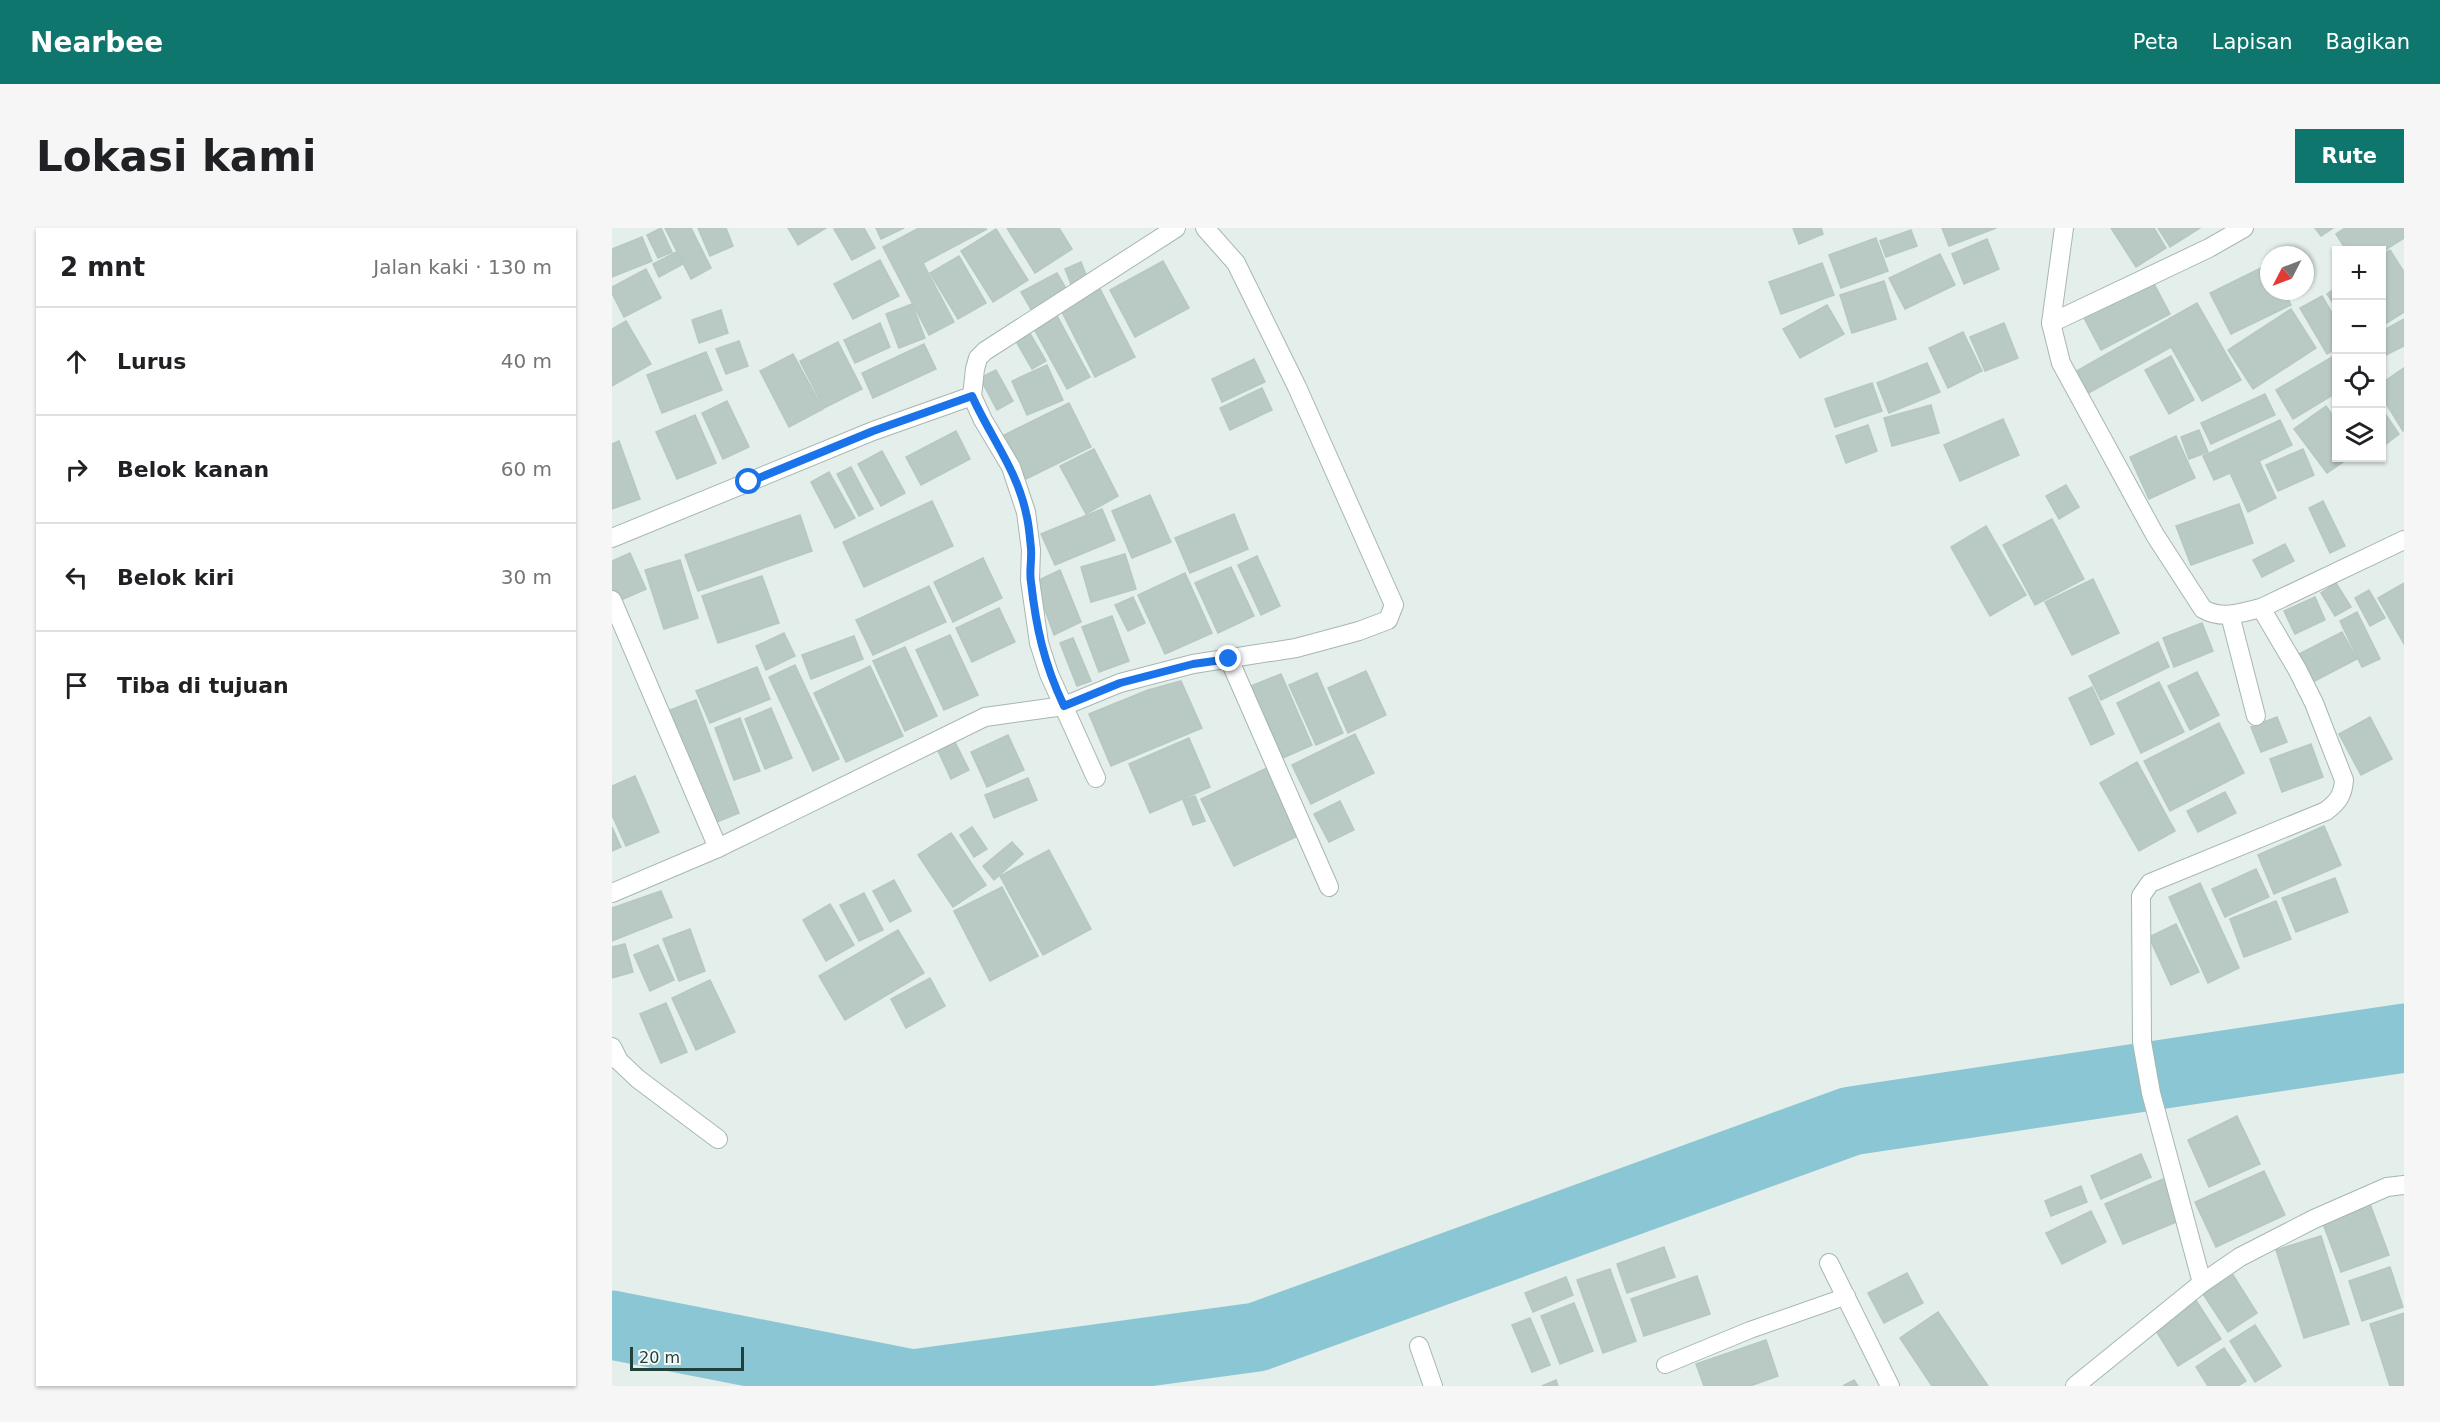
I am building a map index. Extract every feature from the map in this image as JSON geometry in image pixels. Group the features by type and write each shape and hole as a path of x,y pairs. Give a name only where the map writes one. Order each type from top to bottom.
{"street":[{"path":"1096,778 1049,674 1039,642 1030,580 1031,550 1026,512 1011,467 983,420 972,396 975,369 978,358 985,351 1176,228"},
{"path":"612,893 718,848 985,717 1064,706 1120,683 1193,664 1296,648 1359,631 1388,620 1394,605 1297,387 1236,263 1205,228"},
{"path":"2064,228 2051,323 2061,363 2155,535 2203,609 2213,615 2230,615 2261,608 2404,540"},
{"path":"2051,323 2209,248 2244,228"},
{"path":"612,538 873,431 972,396"},
{"path":"612,600 718,848"},
{"path":"2202,1283 2151,1093 2142,1042 2141,896 2150,883 2326,811 2337,803 2343,792 2344,780 2314,703 2261,608"},
{"path":"2230,615 2256,716"},
{"path":"1229,659 1329,886"},
{"path":"612,1047 619,1061 638,1079 718,1139"},
{"path":"2075,1386 2202,1283 2240,1257 2387,1187 2404,1185"},
{"path":"1829,1263 1890,1386"},
{"path":"1419,1346 1433,1386"}],"lane":[{"path":"1665,1365 1750,1330 1847,1296"}],"building":[{"path":"661,228 672,252 658,258 647,235"},
{"path":"665,228 691,228 711,268 691,279"},
{"path":"698,228 726,228 733,246 710,256"},
{"path":"788,228 826,228 798,245"},
{"path":"864,228 875,248 852,260 834,229"},
{"path":"876,228 904,228 881,239"},
{"path":"919,228 987,229 923,263 954,322 929,335 883,247"},
{"path":"1007,228 1059,228 1072,249 1035,273"},
{"path":"1793,228 1821,228 1823,234 1799,244"},
{"path":"1942,228 1996,228 1949,246"},
{"path":"2111,228 2154,228 2166,248 2136,267"},
{"path":"2158,228 2200,228 2170,247"},
{"path":"2315,228 2333,228 2321,236"},
{"path":"2345,228 2404,228 2404,238 2386,249 2386,246 2344,246 2336,234"},
{"path":"996,229 1028,280 993,302 961,251"},
{"path":"1911,230 1917,246 1886,257 1880,241"},
{"path":"642,237 652,261 612,277 612,249"},
{"path":"1876,238 1888,271 1841,288 1829,255"},
{"path":"1987,239 1999,269 1964,284 1952,254"},
{"path":"2390,250 2404,272 2404,312 2386,323 2386,300 2386,252"},
{"path":"676,252 683,264 659,277 653,264"},
{"path":"1940,254 1955,285 1905,309 1889,278"},
{"path":"959,256 986,303 958,319 930,273"},
{"path":"880,260 899,296 853,319 834,284"},
{"path":"1163,261 1189,308 1135,337 1110,290"},
{"path":"1081,262 1089,282 1073,289 1065,269"},
{"path":"1822,263 1834,295 1781,314 1769,282"},
{"path":"2260,268 2260,300 2288,300 2291,305 2231,334 2210,293"},
{"path":"646,269 661,298 624,317 612,293 612,287"},
{"path":"1057,273 1068,292 1032,311 1021,292"},
{"path":"2151,278 2170,314 2101,350 2082,314"},
{"path":"1884,281 1896,319 1852,333 1840,295"},
{"path":"1098,285 1135,357 1095,377 1058,304"},
{"path":"2332,291 2332,302 2327,294"},
{"path":"2322,296 2332,313 2332,351 2327,354 2300,308"},
{"path":"2197,303 2241,380 2202,401 2171,347 2085,395 2073,373"},
{"path":"912,304 925,338 899,348 886,314"},
{"path":"1827,305 1844,334 1800,358 1783,329"},
{"path":"2291,309 2316,348 2253,389 2228,350"},
{"path":"721,310 728,333 699,343 692,320"},
{"path":"1056,314 1090,377 1067,389 1033,327"},
{"path":"2404,319 2404,346 2386,355 2386,354 2386,329"},
{"path":"626,321 651,364 612,386 612,329"},
{"path":"880,323 890,347 855,363 844,340"},
{"path":"2004,323 2018,358 1985,371 1970,337"},
{"path":"1027,328 1046,361 1032,369 1013,336"},
{"path":"1963,332 1982,371 1948,388 1929,348"},
{"path":"739,341 748,366 726,374 716,349"},
{"path":"838,342 862,389 824,408 800,361"},
{"path":"924,344 936,369 873,398 862,373"},
{"path":"706,352 722,390 662,413 647,375"},
{"path":"793,354 823,409 789,427 760,371"},
{"path":"2171,356 2194,400 2169,414 2145,370"},
{"path":"2332,357 2332,395 2293,419 2276,390"},
{"path":"1254,359 1265,382 1222,402 1212,379"},
{"path":"1927,363 1940,392 1889,413 1877,383"},
{"path":"1047,365 1063,400 1027,415 1012,381"},
{"path":"2404,368 2403,431 2386,403 2386,380"},
{"path":"996,370 1013,401 997,410 980,378"},
{"path":"1872,383 1882,411 1835,427 1825,399"},
{"path":"1262,388 1272,410 1230,430 1220,408"},
{"path":"2265,394 2275,415 2211,444 2201,423"},
{"path":"727,401 749,447 723,459 702,413"},
{"path":"1069,403 1091,447 1026,479 1004,435"},
{"path":"1931,405 1939,433 1892,446 1884,418"},
{"path":"2326,406 2332,414 2332,462 2343,462 2327,473 2294,429"},
{"path":"695,415 716,463 677,479 656,432"},
{"path":"2386,415 2399,434 2386,444"},
{"path":"2003,419 2019,455 1960,481 1944,445"},
{"path":"2280,420 2292,445 2259,461 2276,498 2248,512 2230,473 2214,480 2203,456"},
{"path":"1868,425 1877,451 1846,463 1836,436"},
{"path":"2199,430 2208,452 2189,459 2181,437"},
{"path":"956,431 970,459 921,485 906,457"},
{"path":"2176,436 2195,478 2149,499 2130,457"},
{"path":"619,441 640,499 612,509 612,444"},
{"path":"1094,449 1118,496 1086,514 1060,466"},
{"path":"2303,449 2314,475 2278,491 2266,465"},
{"path":"882,451 905,493 881,506 858,464"},
{"path":"851,467 873,509 859,516 837,474"},
{"path":"829,472 855,518 835,528 811,482"},
{"path":"2066,485 2079,507 2059,519 2046,496"},
{"path":"1150,495 1171,542 1132,558 1112,511"},
{"path":"932,501 953,546 864,587 843,542"},
{"path":"2323,501 2345,546 2330,553 2309,508"},
{"path":"2239,504 2253,543 2191,565 2176,526"},
{"path":"1102,509 1115,540 1055,565 1041,534"},
{"path":"1234,514 1248,549 1190,573 1175,538"},
{"path":"800,515 812,551 698,591 685,555"},
{"path":"2052,519 2084,579 2035,605 2003,545"},
{"path":"1986,526 2026,595 1990,616 1951,547"},
{"path":"2285,544 2294,561 2262,577 2253,560"},
{"path":"630,553 646,589 614,603 612,561"},
{"path":"1125,554 1136,589 1091,602 1081,567"},
{"path":"1257,556 1280,606 1261,615 1238,565"},
{"path":"983,558 1002,598 953,622 934,582"},
{"path":"680,560 698,618 664,629 645,570"},
{"path":"1231,567 1254,616 1218,633 1195,583"},
{"path":"1060,570 1081,622 1054,635 1035,582"},
{"path":"1185,573 1212,633 1165,654 1138,595"},
{"path":"762,576 779,623 718,643 702,596"},
{"path":"2093,579 2119,633 2072,655 2045,602"},
{"path":"2336,583 2351,607 2335,616 2321,593"},
{"path":"2404,583 2404,644 2378,598"},
{"path":"929,586 946,622 873,655 856,620"},
{"path":"2369,590 2385,618 2370,626 2355,598"},
{"path":"1133,597 1145,623 1128,631 1115,605"},
{"path":"2315,597 2325,620 2295,634 2284,611"},
{"path":"999,608 1015,642 972,662 956,628"},
{"path":"2357,612 2380,659 2362,667 2340,621"},
{"path":"1112,616 1129,661 1099,672 1082,627"},
{"path":"2202,623 2213,651 2174,667 2163,638"},
{"path":"2342,632 2357,659 2309,684 2295,656"},
{"path":"784,633 795,656 766,670 756,646"},
{"path":"950,635 978,695 944,710 916,650"},
{"path":"854,636 863,659 811,679 802,655"},
{"path":"1073,638 1091,681 1077,686 1060,643"},
{"path":"2158,642 2169,667 2101,700 2089,676"},
{"path":"905,647 937,716 905,731 873,661"},
{"path":"795,665 839,759 813,771 769,677"},
{"path":"870,666 903,736 846,762 814,693"},
{"path":"757,667 770,699 710,723 696,691"},
{"path":"1366,671 1386,715 1348,733 1328,688"},
{"path":"2197,672 2219,715 2190,730 2168,686"},
{"path":"1317,673 1343,733 1316,745 1289,685"},
{"path":"1281,674 1312,745 1283,758 1251,686"},
{"path":"1181,681 1202,728 1111,766 1089,714 1148,690"},
{"path":"2159,682 2184,732 2141,753 2117,703"},
{"path":"2092,687 2114,734 2091,745 2069,698"},
{"path":"696,700 739,813 709,825 665,712"},
{"path":"771,708 792,758 765,769 745,719"},
{"path":"2277,717 2287,742 2261,752 2251,727"},
{"path":"2370,717 2392,759 2361,775 2339,734"},
{"path":"740,718 760,771 734,780 715,728"},
{"path":"2219,723 2244,773 2170,811 2144,761"},
{"path":"1355,734 1374,773 1311,804 1292,765"},
{"path":"1008,735 1024,770 987,787 971,752"},
{"path":"952,736 969,770 951,779 935,744"},
{"path":"1189,738 1210,787 1150,813 1129,764"},
{"path":"2311,744 2323,777 2282,792 2270,759"},
{"path":"2137,762 2175,831 2139,851 2100,783"},
{"path":"1267,768 1300,835 1234,866 1201,799"},
{"path":"635,776 659,832 626,846 612,815 612,786"},
{"path":"1028,778 1037,800 994,818 985,795"},
{"path":"2225,792 2236,813 2198,832 2187,811"},
{"path":"1195,796 1205,821 1193,825 1183,800"},
{"path":"1340,801 1354,830 1329,842 1314,814"},
{"path":"2324,826 2341,865 2274,894 2258,855"},
{"path":"612,827 621,847 612,851"},
{"path":"972,827 987,849 974,857 960,835"},
{"path":"951,833 986,885 953,907 918,855"},
{"path":"1012,842 1023,854 994,880 983,866"},
{"path":"1049,850 1091,929 1043,955 1000,876"},
{"path":"2256,869 2269,897 2225,917 2212,889"},
{"path":"2335,878 2348,912 2296,932 2282,898"},
{"path":"894,880 911,911 890,922 873,891"},
{"path":"2200,883 2239,968 2208,983 2169,897"},
{"path":"1002,887 1038,956 990,981 954,911"},
{"path":"661,891 672,917 612,941 612,908"},
{"path":"864,893 883,930 859,941 840,905"},
{"path":"2276,901 2291,939 2244,957 2230,919"},
{"path":"830,904 854,945 826,961 803,920"},
{"path":"2176,924 2199,972 2171,985 2149,937"},
{"path":"690,929 705,971 679,981 663,939"},
{"path":"898,930 924,973 845,1020 819,976"},
{"path":"625,944 633,972 612,978 612,947"},
{"path":"658,945 674,980 650,991 634,955"},
{"path":"930,978 945,1006 906,1028 891,999"},
{"path":"710,980 735,1032 696,1050 672,998"},
{"path":"666,1003 687,1052 661,1063 640,1014"},
{"path":"2237,1116 2260,1164 2209,1187 2188,1140"},
{"path":"2141,1154 2151,1177 2101,1199 2091,1176"},
{"path":"2264,1171 2285,1215 2216,1247 2195,1202"},
{"path":"2163,1179 2181,1220 2123,1244 2105,1204"},
{"path":"2081,1186 2087,1202 2051,1216 2045,1201"},
{"path":"2370,1204 2389,1255 2341,1272 2322,1221"},
{"path":"2091,1211 2106,1242 2062,1264 2046,1233"},
{"path":"2321,1236 2349,1324 2304,1338 2276,1250"},
{"path":"1664,1247 1675,1277 1627,1293 1617,1264"},
{"path":"2390,1267 2403,1307 2362,1321 2349,1281"},
{"path":"1610,1269 1636,1341 1603,1353 1577,1280"},
{"path":"1907,1273 1923,1303 1884,1323 1868,1293"},
{"path":"2233,1275 2257,1313 2228,1332 2203,1294"},
{"path":"1697,1276 1710,1314 1644,1336 1631,1299"},
{"path":"1566,1277 1573,1295 1533,1312 1525,1293"},
{"path":"2195,1299 2221,1339 2178,1366 2153,1326"},
{"path":"1574,1303 1593,1351 1560,1364 1541,1316"},
{"path":"1938,1312 1988,1386 1932,1386 1900,1338"},
{"path":"2404,1313 2404,1386 2390,1386 2370,1324"},
{"path":"1530,1318 1550,1365 1532,1372 1512,1325"},
{"path":"2255,1325 2281,1366 2255,1382 2230,1341"},
{"path":"1766,1340 1778,1376 1750,1386 1704,1386 1696,1364"},
{"path":"2224,1348 2246,1381 2238,1386 2208,1386 2196,1367"},
{"path":"1556,1380 1558,1386 1542,1386"},
{"path":"1854,1380 1858,1386 1843,1386"}],"waterway":[{"path":"612,1325 913,1384 1257,1337 1851,1121 2404,1038"}],"route":[{"path":"749,482 873,431 972,396 983,420 1011,467 1026,512 1031,550 1030,580 1039,642 1049,674 1064,706 1120,683 1193,664 1229,659"}]}
